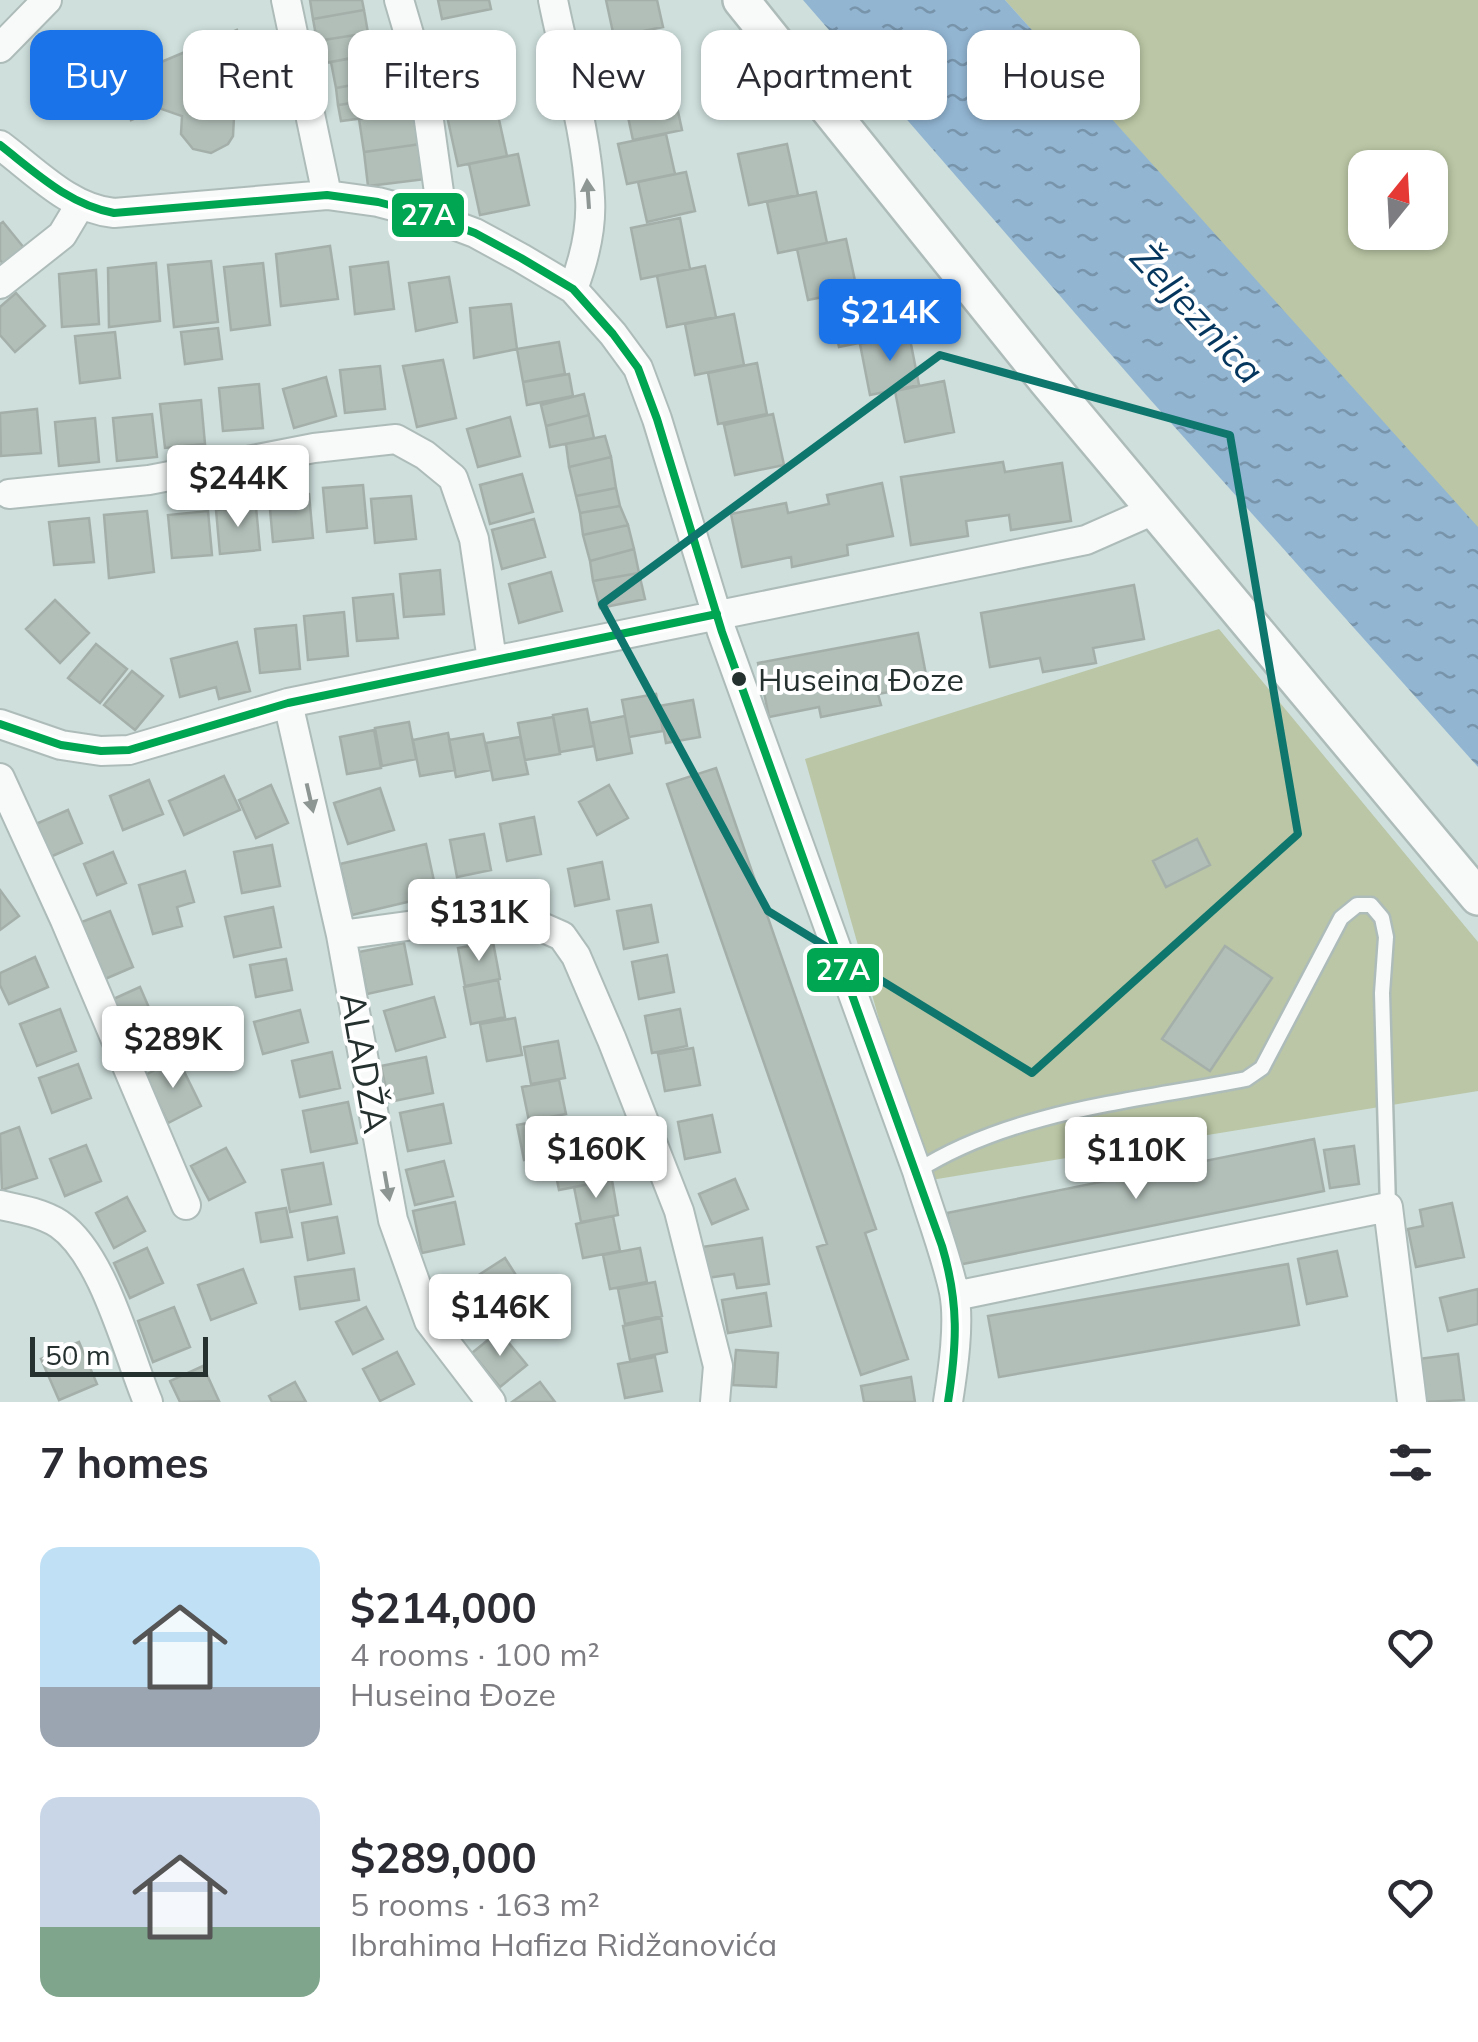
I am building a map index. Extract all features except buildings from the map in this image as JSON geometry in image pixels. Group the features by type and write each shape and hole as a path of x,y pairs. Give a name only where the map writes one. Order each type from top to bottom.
{"street":[{"path":"0,48 47,0"},
{"path":"286,0 328,196"},
{"path":"398,0 424,85 443,221"},
{"path":"553,0 590,200 585,256 573,289"},
{"path":"741,0 1046,380 1478,897"},
{"path":"0,145 80,206 114,213 328,196 378,202 443,221 475,233 573,289 614,334 638,368 717,614 917,1171 955,1296 954,1370 948,1402"},
{"path":"0,284 62,236 80,206"},
{"path":"9,494 149,480 314,448 396,439 425,455 452,478 474,539 492,660"},
{"path":"0,724 61,746 130,750 288,703 1086,540 1154,510"},
{"name":"ALADŽA","path":"288,703 340,934 393,1220 428,1321 490,1402"},
{"path":"0,778 186,1204"},
{"path":"340,934 481,916 537,925 562,936 576,956 612,1040 679,1212 718,1366 716,1402"},
{"path":"0,1205 32,1212 60,1225 94,1265 148,1402"},
{"path":"955,1296 1388,1207 1412,1402"}],"lane":[{"path":"917,1171 946,1152 1023,1124 1246,1079 1262,1068 1341,918 1357,905 1371,905 1382,918 1386,937 1382,993 1388,1207"}],"highlighted area":[{"path":"940,355 1230,435 1298,834 1032,1073 768,911 602,604"}],"green space":[{"path":"1005,0 1478,0 1478,530 1112,120 1140,120 1140,30 1032,30"},
{"path":"1219,629 1478,942 1478,1091 925,1181 805,759"}],"water":[{"name":"Željeznica","path":"803,0 1005,0 1032,30 967,30 967,120 1113,120 1478,527 1478,767 907,120 947,120 947,30 829,30"}],"transit line":[{"name":"27A","path":"0,145 67,195 114,213 327,195 378,202 427,215 475,233 573,289 613,334 638,368 657,419 722,632 942,1246 955,1324 948,1402"},
{"name":"27A","path":"0,724 61,745 101,751 129,750 288,703 717,614"}],"place":[{"name":"Huseina Đoze","path":"739,679"}]}
